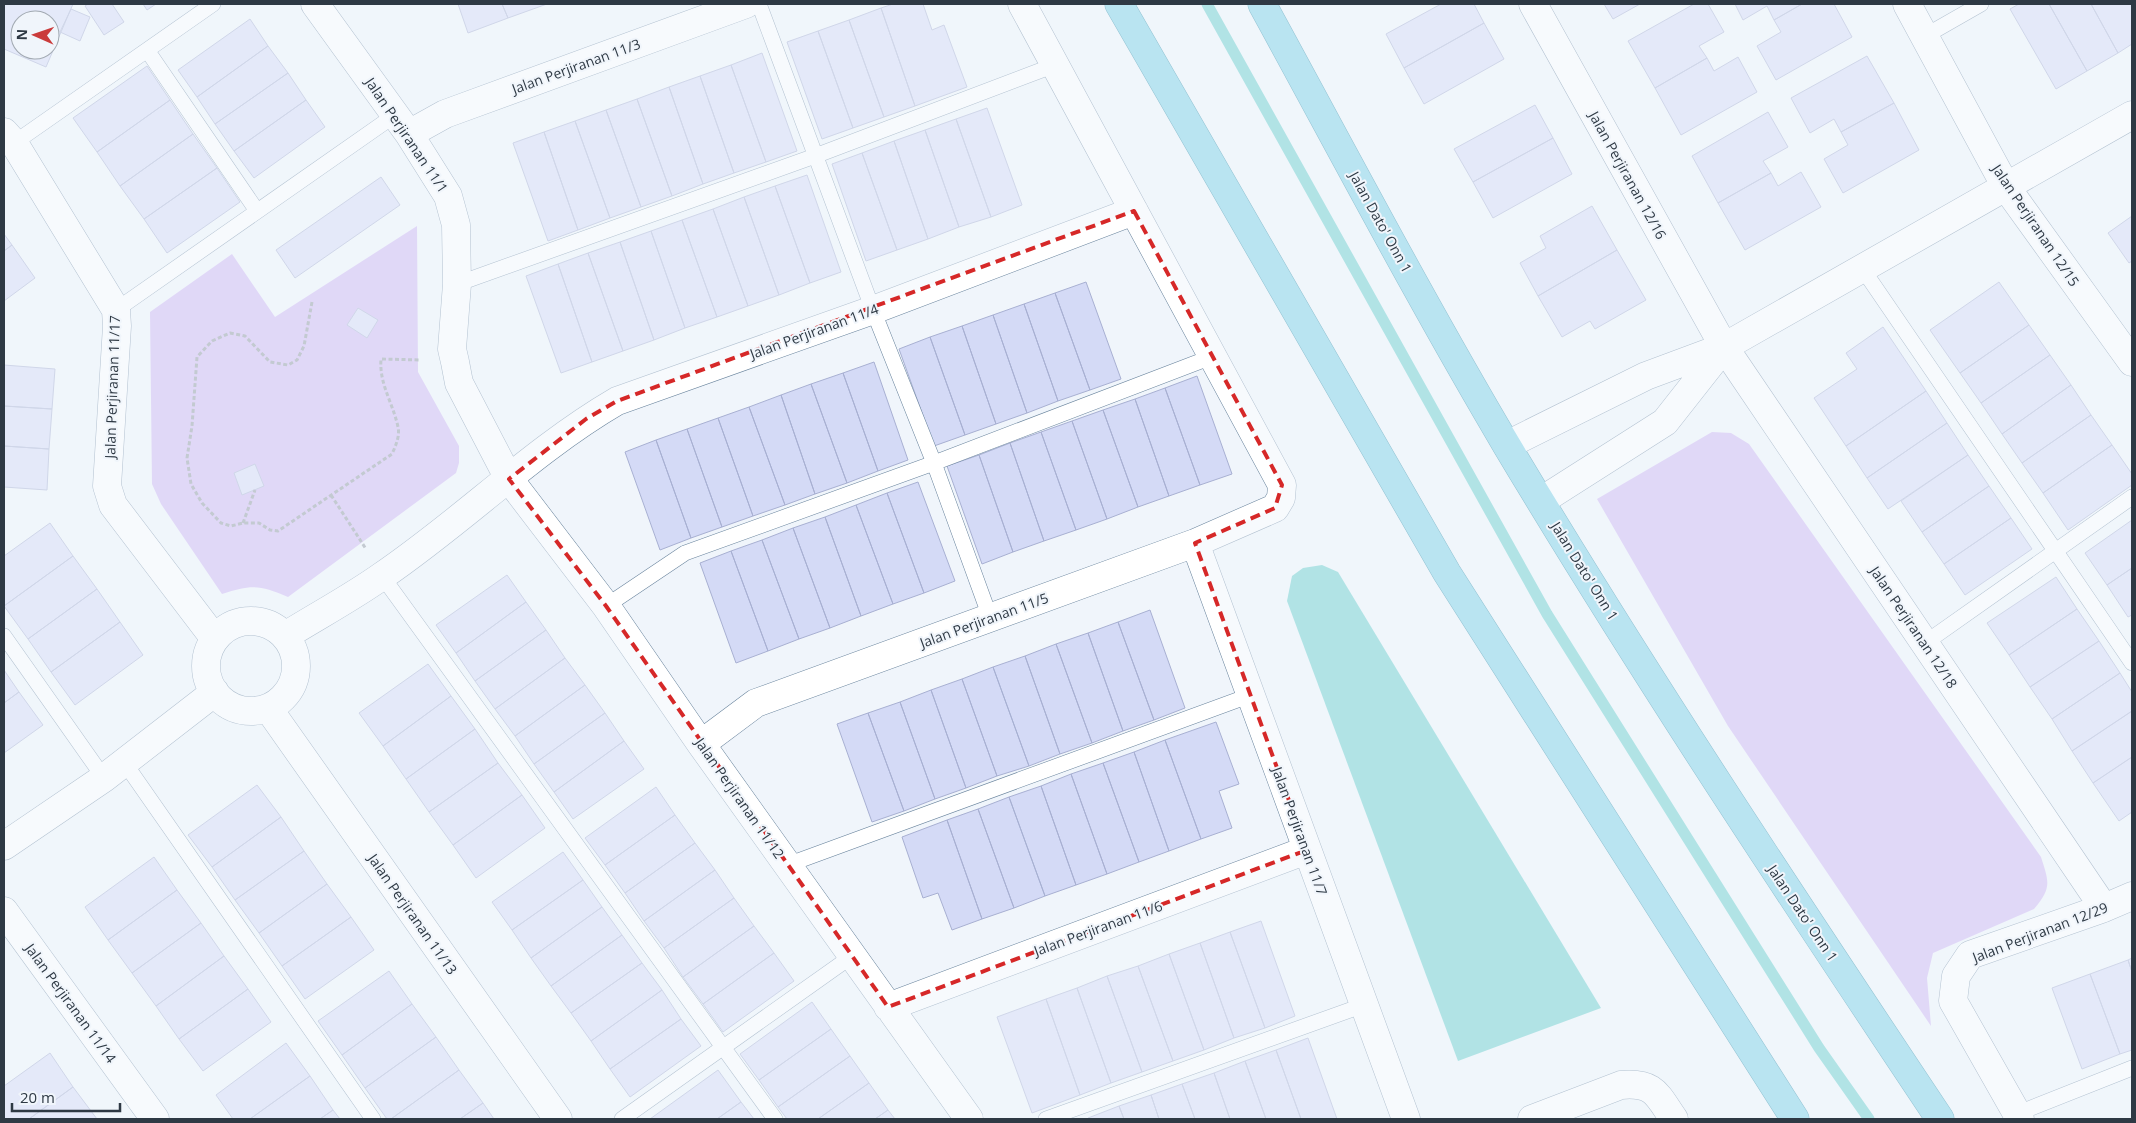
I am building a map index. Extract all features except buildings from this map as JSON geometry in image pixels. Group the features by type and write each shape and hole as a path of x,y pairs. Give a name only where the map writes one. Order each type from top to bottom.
{"main road":[{"path":"1119,4 1447,573 1795,1119"},
{"name":"Jalan Dato' Onn 1","path":"1262,4 1403,264 1541,501 1734,809 1940,1119"}],"street":[{"name":"Jalan Perjiranan 11/1","path":"315,4 402,125 448,196 456,226 457,284 452,350 459,383 510,479"},
{"name":"Jalan Perjiranan 11/3","path":"402,125 445,114 746,4"},
{"path":"1022,4 1214,356"},
{"name":"Jalan Perjiranan 12/16","path":"1533,4 1724,347"},
{"name":"Jalan Perjiranan 12/15","path":"1906,4 2006,187 2132,362"},
{"path":"1507,445 1646,376 1724,347 2132,115"},
{"name":"Jalan Perjiranan 11/17","path":"9,138 116,310 117,326 108,486 113,505 215,639"},
{"name":"Jalan Perjiranan 11/4","path":"285,636 382,576 510,479 537,455 586,419 617,401 873,310 1134,211"},
{"path":"1541,501 1666,422 1724,347"},
{"name":"Jalan Perjiranan 12/18","path":"1724,347 2104,908"},
{"name":"Jalan Perjiranan 11/5","path":"701,744 756,703 1195,543 1275,508 1281,498 1282,485 1214,356"},
{"name":"Jalan Perjiranan 11/12","path":"510,479 606,606 701,744 969,1119"},
{"name":"Jalan Perjiranan 11/7","path":"1195,543 1406,1119"},
{"path":"262,622 275,628 285,636 293,648 296,662 295,676 289,690 280,700 268,708 253,711 239,709 225,703 215,692 209,679 206,665 215,639 236,623 262,622"},
{"path":"4,846 114,770 215,692"},
{"name":"Jalan Perjiranan 11/13","path":"268,708 558,1119"},
{"name":"Jalan Perjiranan 11/6","path":"888,1007 1307,850"},
{"name":"Jalan Perjiranan 12/29","path":"2018,1116 1954,1001 1956,976 1970,955 2104,908 2132,896"},
{"name":"Jalan Perjiranan 11/14","path":"4,911 155,1119"},
{"path":"1532,1119 1622,1085 1636,1084 1653,1089 1674,1119"}],"lane":[{"path":"9,138 146,50 213,4"},
{"path":"759,4 873,310 934,464 990,617"},
{"path":"1925,36 1980,4"},
{"path":"146,50 257,211"},
{"path":"457,284 815,156 1055,65"},
{"path":"116,310 257,211 402,125"},
{"path":"1862,268 2132,663"},
{"path":"606,606 684,553 934,464 1214,356"},
{"path":"1925,643 2132,498"},
{"path":"382,576 775,1119"},
{"path":"4,636 114,770 373,1119"},
{"path":"788,865 1251,695"},
{"path":"622,1119 852,956"},
{"path":"1046,1119 1364,1005"},
{"path":"2018,1116 2132,1068"}],"path":[{"path":"312,302 304,346 297,360 288,365 270,362 245,336 230,333 212,341 197,357 192,426 186,458 191,484 202,503 221,523 231,526 243,523 259,523 270,530 278,531 392,454 398,440 398,428 382,380 380,370 381,359 455,362"},
{"path":"243,523 255,490"},
{"path":"331,495 382,576"}],"highlighted area":[{"path":"1134,211 1282,485 1275,508 1195,543 1307,850 888,1007 606,606 509,479 586,419 617,401"}],"shaded area":[{"path":"417,226 418,372 459,446 459,463 456,473 288,597 256,587 222,594 161,504 152,484 150,312 232,254 275,317"},
{"path":"1712,432 1731,433 1749,444 2041,857 2047,884 2044,896 2034,909 1933,953 1927,978 1931,1026 1728,726 1597,499"}],"water":[{"path":"1322,565 1338,572 1601,1008 1458,1061 1287,601 1292,576 1303,568"}],"waterway":[{"path":"1207,4 1547,614 1819,1048 1869,1119"}]}
